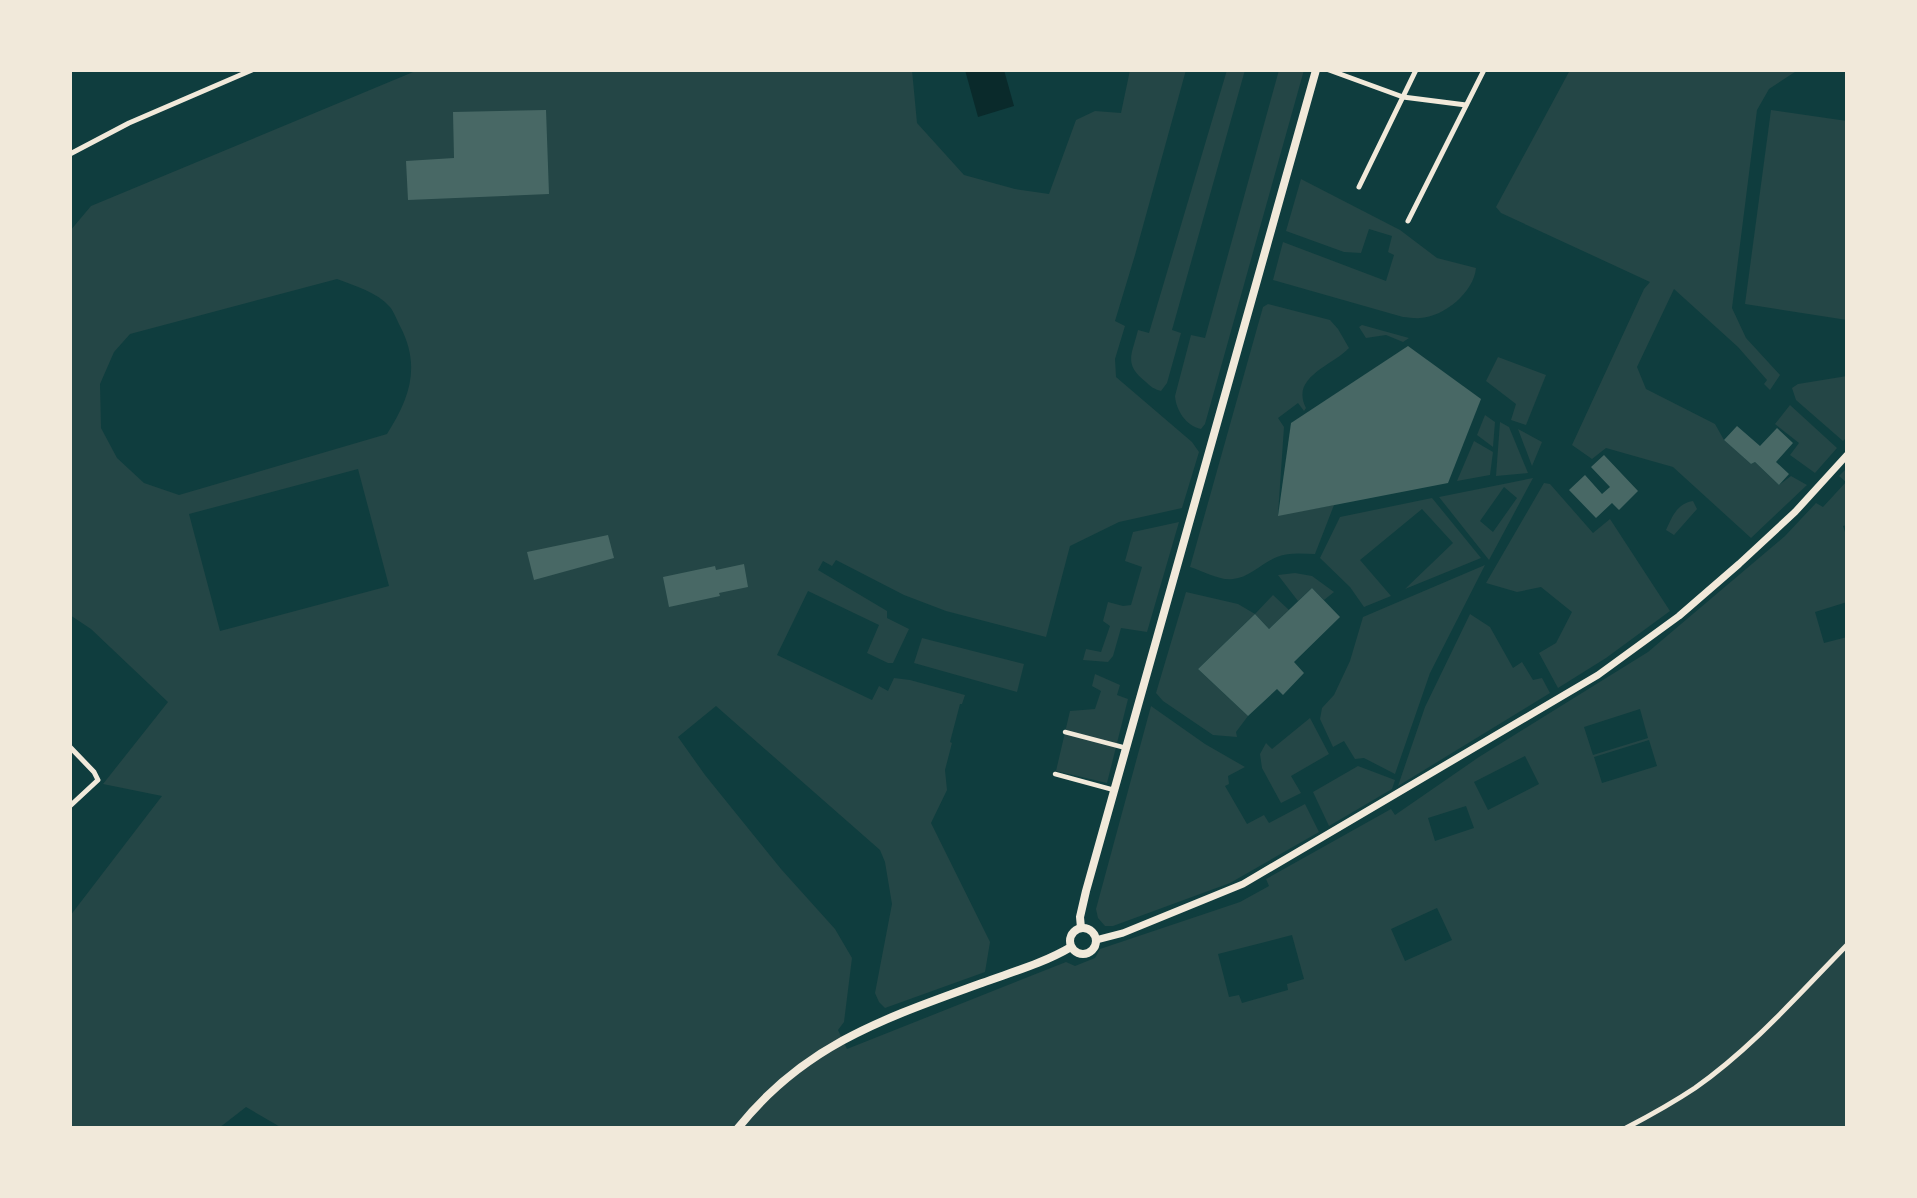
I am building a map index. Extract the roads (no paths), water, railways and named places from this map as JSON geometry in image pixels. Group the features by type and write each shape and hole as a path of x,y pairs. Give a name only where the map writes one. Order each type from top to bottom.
{"main road":[{"path":"1081,928 1080,917 1086,891 1316,70"},
{"path":"1081,928 1091,930 1096,940 1093,950 1086,954 1077,953 1071,947 1072,935 1081,928"},
{"path":"738,1128 766,1097 793,1073 848,1036 882,1019 1033,964 1071,947"}],"street":[{"path":"70,155 129,123 252,70"},
{"path":"1329,70 1403,97 1466,105"},
{"path":"1359,187 1416,70"},
{"path":"1408,221 1484,70"},
{"path":"1096,940 1123,933 1243,884 1598,675 1668,625 1739,564 1795,512 1847,455"},
{"path":"1065,732 1127,749"},
{"path":"70,747 94,772 98,780 70,806"},
{"path":"70,761 77,754"},
{"path":"1055,774 1115,791"},
{"path":"1626,1128 1695,1088 1733,1058 1847,945"}]}
